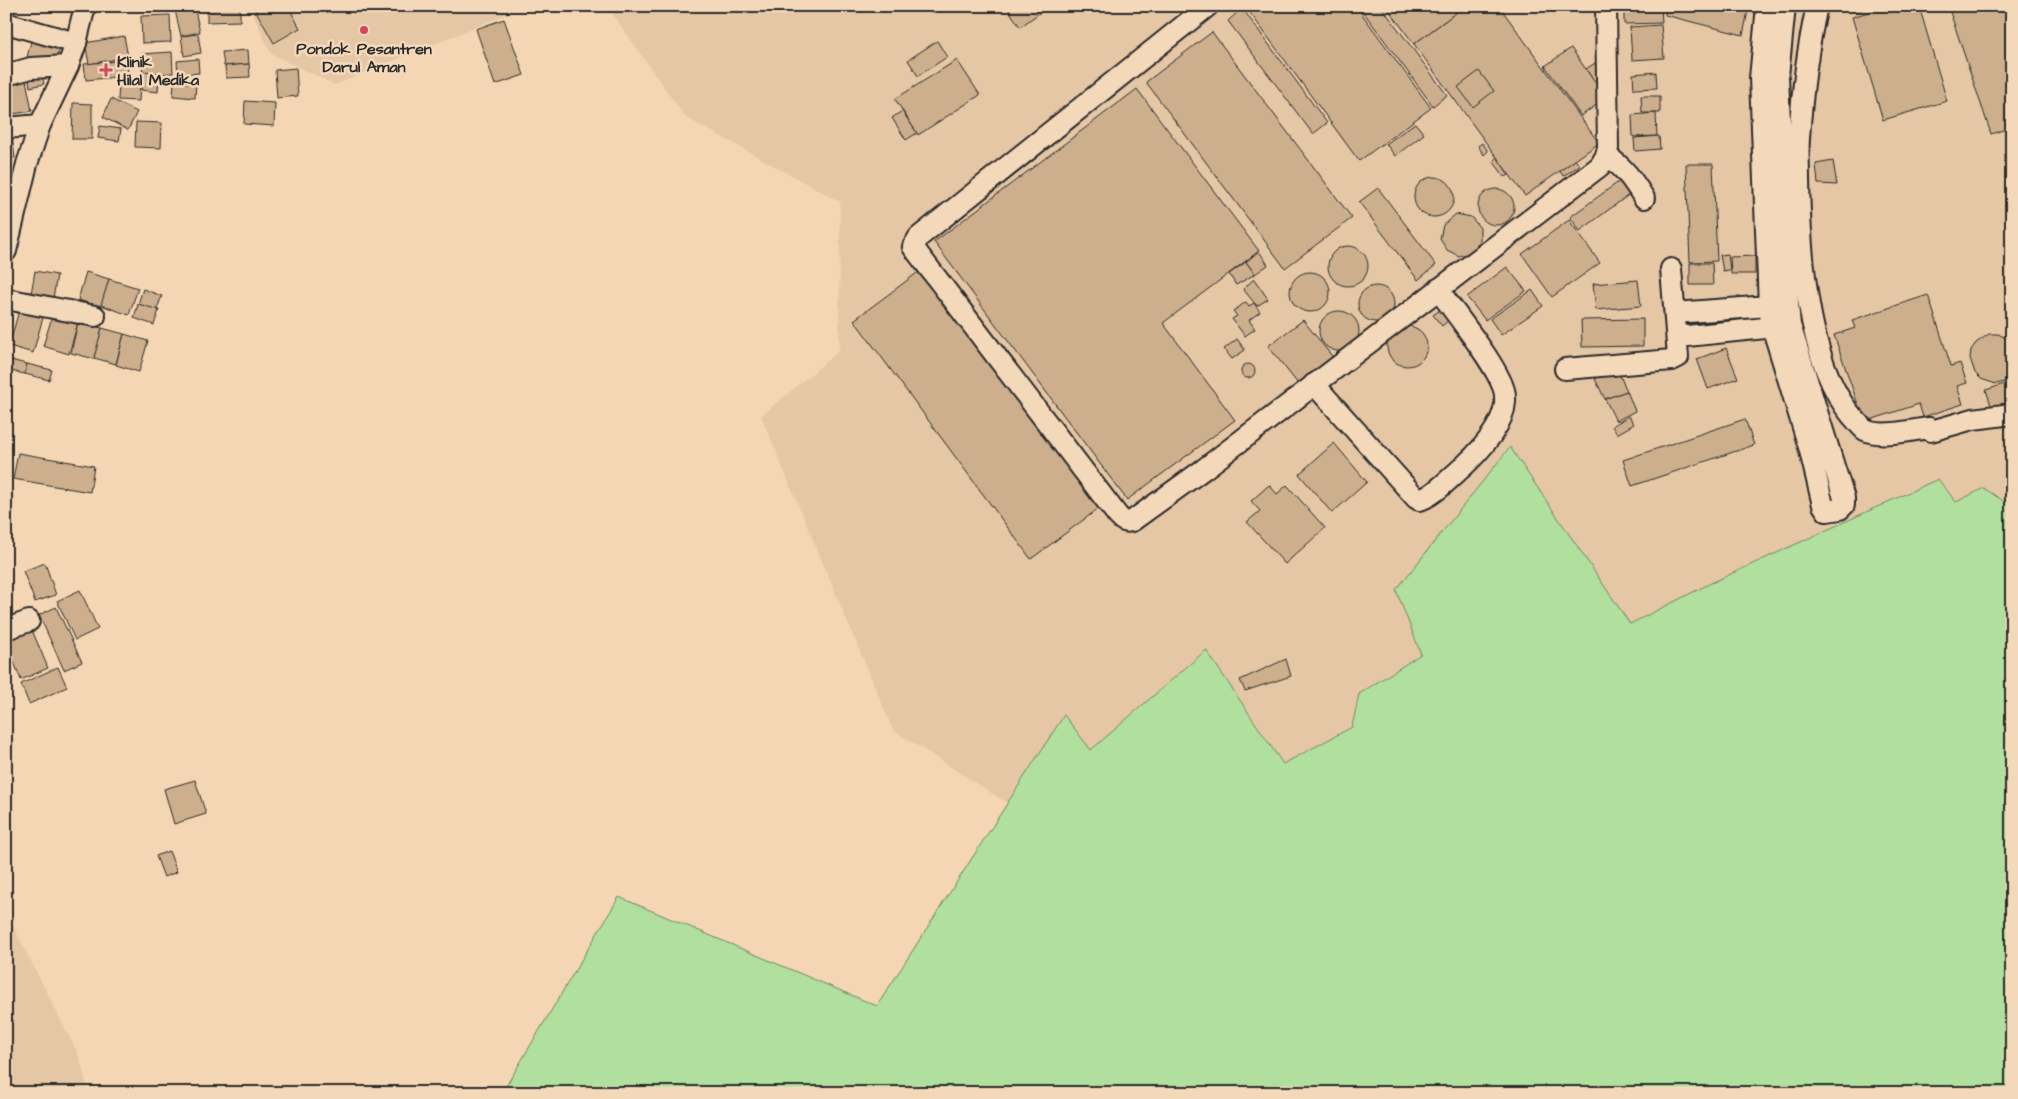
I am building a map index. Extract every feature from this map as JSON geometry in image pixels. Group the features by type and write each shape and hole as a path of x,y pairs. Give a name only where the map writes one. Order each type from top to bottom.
{"street":[{"path":"6,250 13,196 40,125 68,66 85,6"},
{"path":"1208,6 920,237 913,247 1123,521 1132,521 1204,469 1600,166 1608,148 1606,6"},
{"path":"1767,6 1760,78 1778,305 1781,326 1823,505 1827,511 1833,511 1844,505 1844,498 1781,326"},
{"path":"1778,305 1778,76 1785,6"},
{"path":"1817,6 1807,54 1798,140 1800,235 1809,300 1824,364 1833,389 1843,405 1865,430 1882,433 1929,428 1931,431 1974,419 2012,414"},
{"path":"6,23 76,43"},
{"path":"6,75 31,68 68,66"},
{"path":"6,128 40,125"},
{"path":"1606,156 1620,165 1644,198"},
{"path":"1565,369 1672,360 1678,356 1671,269"},
{"path":"1314,384 1416,498 1421,500 1430,495 1478,451 1501,418 1506,397 1503,384 1438,289"},
{"path":"6,299 95,316"},
{"path":"1675,313 1778,305"},
{"path":"1677,337 1781,326"},
{"path":"6,629 29,621"}],"shaded area":[{"name":"Pondok Pesantren Darul Aman","path":"249,6 526,6 335,85 271,54"},
{"path":"607,6 2012,6 2012,507 1984,488 1956,502 1709,584 1630,624 1511,448 1421,654 1359,694 1352,727 1283,764 1206,650 1091,751 1064,715 1007,803 893,730 761,416 839,351 840,202 685,117"},
{"path":"6,912 79,1056 89,1093 6,1093"}],"green space":[{"path":"1510,447 1630,624 1709,584 1938,479 1956,502 1984,488 2012,507 2012,1093 502,1093 619,897 877,1006 1064,715 1091,750 1206,650 1283,764 1352,727 1359,694 1421,654 1396,590"}],"building":[{"path":"174,6 194,6 200,32 181,36"},
{"path":"207,6 240,6 240,21 207,22"},
{"path":"253,6 288,6 300,28 274,43"},
{"path":"1006,6 1049,6 1020,27"},
{"path":"1245,6 1356,6 1431,108 1359,161"},
{"path":"1359,6 1381,6 1447,95 1433,106"},
{"path":"1386,6 1465,6 1414,44"},
{"path":"1465,6 1499,6 1599,143 1525,196 1414,44"},
{"path":"1624,6 1661,6 1662,23 1624,24"},
{"path":"1666,6 1749,6 1743,35 1665,15"},
{"path":"1854,6 1873,6 1856,12"},
{"path":"1888,6 1919,6 1947,101 1883,120 1852,17"},
{"path":"1948,6 2012,6 2012,127 1991,134"},
{"path":"1242,8 1327,123 1313,134 1228,21"},
{"path":"170,15 171,42 142,43 141,16"},
{"path":"504,19 524,75 495,85 476,29"},
{"path":"36,23 64,31 54,69 26,61"},
{"path":"1661,25 1664,58 1632,60 1630,27"},
{"path":"1212,32 1352,218 1285,268 1146,82"},
{"path":"198,34 201,53 184,56 181,36"},
{"path":"124,36 128,57 89,64 85,43"},
{"path":"937,41 947,57 918,76 908,60"},
{"path":"1571,48 1606,98 1581,116 1545,66"},
{"path":"248,50 249,64 224,66 222,52"},
{"path":"172,52 173,73 143,75 141,54"},
{"path":"198,59 199,73 178,75 177,61"},
{"name":"Klinik Hilal Medika","path":"127,60 128,76 86,80 84,64"},
{"path":"957,60 980,95 918,135 895,99"},
{"path":"1595,63 1603,76 1594,81 1586,69"},
{"path":"249,64 250,77 226,78 225,66"},
{"path":"296,68 298,96 277,98 275,70"},
{"path":"41,70 44,84 30,87 28,72"},
{"path":"143,71 159,73 158,92 141,90"},
{"path":"1479,71 1494,91 1473,107 1458,87"},
{"path":"1656,72 1657,88 1634,89 1633,74"},
{"path":"26,80 32,111 12,114 6,83"},
{"path":"174,82 196,83 195,98 173,96"},
{"path":"119,83 140,84 139,101 118,100"},
{"path":"1137,89 1259,251 1163,323 1235,420 1127,500 934,242"},
{"path":"1641,96 1660,96 1660,113 1642,113"},
{"path":"111,99 137,112 128,130 103,117"},
{"path":"245,101 275,103 274,126 244,124"},
{"path":"73,103 92,104 92,139 72,139"},
{"path":"902,111 917,133 906,140 892,118"},
{"path":"1656,113 1657,136 1633,137 1632,115"},
{"path":"136,122 162,123 161,148 135,147"},
{"path":"1415,123 1424,134 1395,156 1386,144"},
{"path":"100,126 121,129 119,141 98,138"},
{"path":"6,136 12,136 15,158 6,159"},
{"path":"1659,136 1660,149 1635,151 1634,138"},
{"path":"1482,143 1488,151 1484,155 1478,146"},
{"path":"1497,157 1509,175 1505,177 1493,161"},
{"path":"1575,160 1580,165 1563,176 1560,171"},
{"path":"11,161 13,183 6,184 6,162"},
{"path":"1833,161 1837,185 1818,184 1816,164"},
{"path":"1686,164 1713,164 1717,261 1690,262"},
{"path":"1434,177 1448,183 1454,197 1448,211 1434,217 1420,211 1414,197 1420,183"},
{"path":"1624,178 1634,191 1580,231 1570,217"},
{"path":"1378,188 1436,265 1418,280 1359,202"},
{"path":"1496,189 1503,190 1509,194 1513,200 1513,214 1509,220 1503,224 1496,225 1489,224 1483,220 1479,214 1478,207 1479,200 1483,194 1489,190"},
{"path":"1456,214 1471,217 1480,228 1480,241 1472,252 1459,256 1447,250 1440,239 1443,225"},
{"path":"1569,220 1600,263 1552,297 1522,254"},
{"path":"1352,246 1359,249 1365,255 1368,266 1367,274 1359,283 1352,286 1344,286 1337,283 1329,274 1328,262 1331,255 1340,247"},
{"path":"1259,251 1268,265 1255,274 1246,262"},
{"path":"1728,254 1730,270 1723,271 1720,255"},
{"path":"1755,256 1755,274 1731,274 1730,257"},
{"path":"1246,262 1255,274 1236,285 1229,274"},
{"path":"1690,263 1712,263 1713,285 1690,285"},
{"path":"925,267 1102,506 1031,559 854,320"},
{"path":"1507,267 1526,291 1485,320 1467,297"},
{"path":"35,271 57,275 53,299 31,294"},
{"path":"86,272 109,279 102,307 78,300"},
{"path":"1314,272 1321,275 1327,281 1330,292 1329,300 1321,309 1314,312 1306,312 1299,309 1291,300 1290,288 1293,281 1302,273"},
{"path":"109,279 138,288 129,315 101,305"},
{"path":"1254,279 1268,299 1257,306 1243,289"},
{"path":"1638,280 1641,306 1596,310 1593,284"},
{"path":"1376,286 1383,287 1389,291 1393,297 1393,311 1389,317 1383,321 1376,322 1369,321 1363,317 1359,311 1358,304 1359,297 1363,291 1369,287"},
{"path":"143,289 162,296 156,311 138,304"},
{"path":"1532,290 1543,306 1501,335 1490,319"},
{"path":"1928,295 1951,366 1960,363 1967,383 1957,386 1963,404 1923,417 1919,404 1864,422 1834,335 1855,328 1852,320"},
{"path":"1246,302 1249,306 1254,303 1260,312 1249,320 1255,329 1245,336 1232,319 1237,316 1233,311"},
{"path":"138,304 159,310 154,325 134,318"},
{"path":"20,307 44,314 33,353 9,346"},
{"path":"1440,310 1449,320 1442,326 1433,315"},
{"path":"1339,311 1353,317 1359,331 1353,345 1339,351 1325,345 1319,331 1325,317"},
{"path":"53,314 78,322 69,354 43,346"},
{"path":"1643,319 1643,346 1582,347 1581,320"},
{"path":"1303,320 1335,360 1302,389 1268,346"},
{"path":"78,322 102,328 95,359 71,353"},
{"path":"1407,326 1421,332 1427,346 1421,360 1407,366 1393,360 1387,346 1393,332"},
{"path":"102,328 124,334 116,364 94,358"},
{"path":"124,334 148,341 139,372 116,365"},
{"path":"1989,334 1998,334 2012,341 2012,376 2004,382 1996,384 1981,379 1975,373 1970,358 1971,350 1976,343"},
{"path":"1237,339 1245,350 1232,359 1224,349"},
{"path":"1726,348 1738,378 1708,389 1697,359"},
{"path":"6,359 27,364 25,374 6,370"},
{"path":"27,364 52,370 49,380 25,374"},
{"path":"1245,364 1251,364 1255,371 1251,378 1245,378 1241,374 1241,368"},
{"path":"1617,369 1627,391 1605,399 1595,379"},
{"path":"2007,383 2008,386 2012,385 2012,408 1994,414 1986,390"},
{"path":"1627,391 1635,411 1616,421 1605,399"},
{"path":"1629,416 1634,424 1617,434 1612,426"},
{"path":"1745,419 1754,445 1632,486 1623,460"},
{"path":"1334,443 1367,482 1332,513 1299,474"},
{"path":"6,453 11,454 8,475 6,474"},
{"path":"18,453 94,466 90,492 13,479"},
{"path":"1269,485 1277,494 1287,485 1325,528 1285,564 1247,522 1260,511 1251,501"},
{"path":"45,563 56,595 35,602 23,571"},
{"path":"80,590 98,629 75,640 57,601"},
{"path":"56,607 82,662 64,670 39,615"},
{"path":"32,630 48,668 21,680 6,642"},
{"path":"6,653 13,670 6,673"},
{"path":"1286,659 1291,676 1245,691 1240,680"},
{"path":"58,667 67,687 29,704 21,684"},
{"path":"195,780 206,814 174,824 164,789"},
{"path":"169,851 177,872 164,877 156,856"}],"place":[{"name":"Pondok Pesantren Darul Aman","path":"364,30"},
{"name":"Klinik Hilal Medika","path":"106,70"}]}
